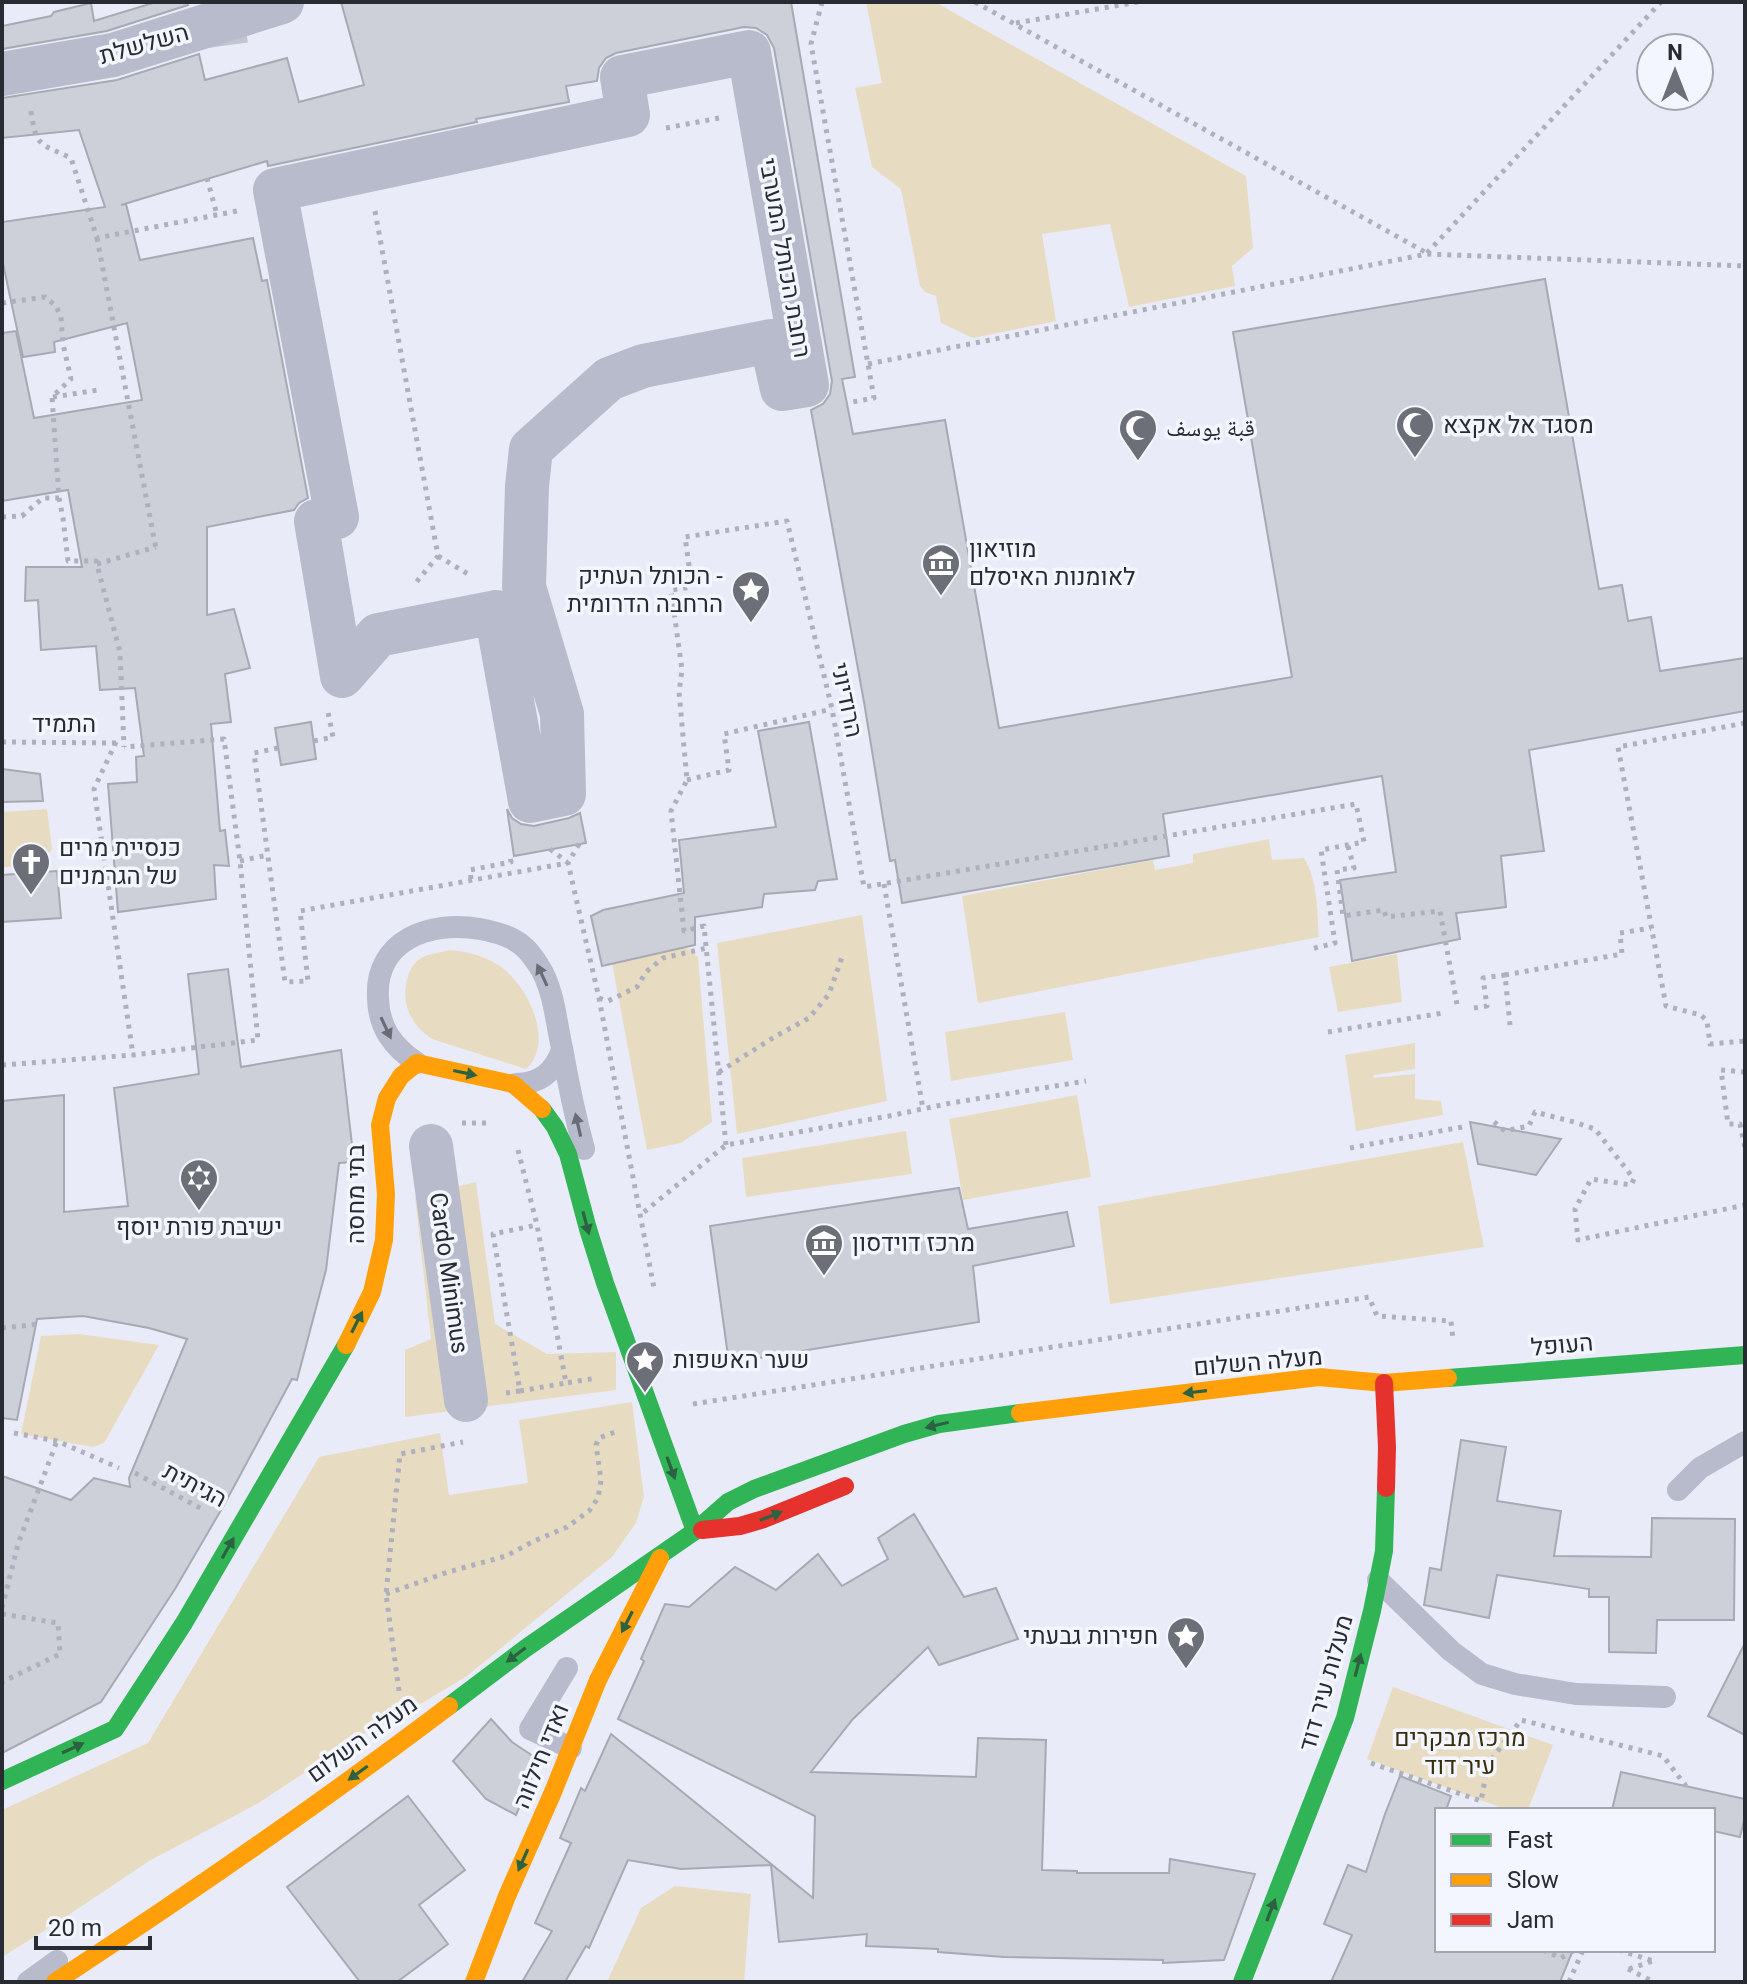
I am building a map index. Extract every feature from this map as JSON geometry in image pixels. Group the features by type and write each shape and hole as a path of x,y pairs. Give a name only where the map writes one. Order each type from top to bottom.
{"street":[{"name":"השלשלת","path":"2,74 113,55 282,2"},
{"name":"רחבת הכותל המערבי","path":"749,52 807,385 782,389 771,341 643,366 609,379 531,449 524,587 562,714 564,794 530,801 496,612 378,635 342,676 316,521 337,517 278,204 275,190 628,115 622,77 749,52"},
{"path":"417,1063 513,1084 546,1113 555,1127 568,1154 600,1270 671,1468 702,1524"},
{"name":"בתי מחסה","path":"2,1781 115,1729 184,1623 347,1343 372,1292 384,1240 386,1194 380,1125 387,1098 401,1076 417,1063"},
{"name":"Cardo Minimus","path":"441,1135 466,1400"},
{"name":"העופל","path":"1384,1383 1745,1355"},
{"name":"מעלה השלום","path":"55,1982 179,1900 702,1524 728,1502 754,1489 939,1424 1319,1377 1384,1383"},
{"name":"מעלה השלום","path":"1348,1397 1384,1383"},
{"name":"מעלות עיר דוד","path":"1242,1982 1345,1718 1378,1580 1384,1551 1386,1506 1384,1383"},
{"name":"מעלה השלום","path":"702,1524 740,1526 860,1480"},
{"name":"ואדי חילווה","path":"474,1982 598,1680 663,1552"}],"lane":[{"path":"417,1063 399,1051 387,1034 378,1010 377,982 388,956 409,937 439,927 499,932 524,946 541,969 552,1000 578,1127 604,1226 668,1407 702,1524"},
{"path":"513,1084 526,1084 545,1076 562,1050"},
{"path":"1678,1490 1700,1468 1745,1442"},
{"path":"1378,1580 1451,1651 1482,1674 1515,1684 1576,1694 1665,1697"},
{"path":"567,1668 530,1729 571,1748"},
{"path":"28,1982 147,1903 353,1755 443,1710"}],"path":[{"path":"822,2 811,44 874,398 847,403"},
{"path":"975,2 1427,254"},
{"path":"1015,23 1138,2"},
{"path":"1427,254 1661,2"},
{"path":"41,143 71,158 93,222 156,548 97,564"},
{"path":"207,178 217,215"},
{"path":"373,201 438,556 408,592"},
{"path":"97,238 278,204"},
{"path":"868,364 1427,254 1745,266"},
{"path":"2,303 45,297 56,306 61,317 71,379 52,397"},
{"path":"52,397 98,390"},
{"path":"2,1065 133,1055 258,1040 224,739 124,747 120,652 97,564 96,561 68,561 59,498 52,397"},
{"path":"2,517 22,516 43,498 59,498"},
{"name":"הרודיוני","path":"687,780 679,692 682,670 671,590 692,587 685,537 787,521 832,709 864,887 884,884"},
{"path":"726,1145 704,926 684,931 671,811 687,780 729,770 724,734 832,709"},
{"path":"1745,723 1618,747 1666,1006 1701,1015 1707,1021 1710,1044 1745,1041"},
{"name":"התמיד","path":"2,742 116,742 124,747"},
{"path":"116,742 94,789 133,1055"},
{"path":"278,748 254,753 285,982 308,981 300,911 568,863"},
{"path":"923,1109 884,884 1356,804 1364,842 1321,850 1335,943 1311,949"},
{"path":"568,863 579,844"},
{"path":"1348,846 1354,868 1337,870 1343,916 1384,910 1386,917 1440,911 1458,1010"},
{"path":"550,849 568,863 599,998 654,1288"},
{"path":"240,861 268,855"},
{"path":"471,879 470,870 511,862 510,856"},
{"path":"1474,1008 1487,1006 1483,978 1622,954 1620,933 1651,928"},
{"path":"599,998 608,1001 637,987 646,972 663,958 707,948"},
{"path":"719,1072 809,1018 829,994 842,957"},
{"path":"1505,975 1510,1025"},
{"path":"1328,1032 1443,1013"},
{"path":"1745,1072 1721,1070 1728,1124 1740,1124 1745,1148"},
{"path":"644,1212 726,1145 1086,1081"},
{"path":"1494,1122 1505,1131 1529,1126 1535,1112 1595,1129 1634,1179 1631,1185 1591,1179 1575,1209 1578,1240 1745,1205"},
{"path":"441,1135 496,1123"},
{"path":"1350,1148 1467,1126"},
{"path":"517,1149 537,1225 566,1383"},
{"path":"520,1391 493,1234 537,1225"},
{"path":"668,1407 1369,1297 1377,1316 1451,1321 1456,1378"},
{"path":"2,1328 40,1324"},
{"path":"404,1727 386,1594 400,1454 472,1441 466,1400 637,1371"},
{"path":"14,1433 57,1441 119,1468"},
{"path":"386,1594 506,1556 567,1527 589,1511 598,1498 601,1480 596,1445 599,1438 611,1433"},
{"path":"2,1682 60,1654 58,1623 2,1611 18,1544 57,1441"},
{"name":"הגיתית","path":"135,1473 239,1528"},
{"path":"1482,1808 1488,1764 1521,1720 1663,1756 1686,1786"},
{"path":"1332,1749 1481,1801"},
{"path":"1548,1952 1561,1958 1572,1952"},
{"path":"1569,1982 1582,1952"},
{"path":"1625,1952 1653,1961 1628,1969 1654,1982"}],"green space":[{"path":"866,2 935,2 1246,176 1253,248 1232,266 1235,286 1129,307 1110,224 1042,234 1056,321 973,338 941,323 936,296 925,292 920,286 901,189 872,167 855,88 882,83"},
{"path":"47,809 52,849 40,866 2,867 2,812"},
{"path":"1269,839 1272,860 1304,858 1309,867 1316,896 1319,937 978,1003 962,896 1153,860 1155,870 1193,863 1193,854"},
{"path":"862,915 887,1101 737,1134 717,943"},
{"path":"604,920 688,949 698,957 712,1122 681,1143 647,1150"},
{"path":"450,950 475,954 492,962 509,974 528,999 538,1029 538,1044 535,1058 526,1069 432,1039 413,1021 405,998 411,969 425,956"},
{"path":"1397,954 1402,1002 1338,1012 1329,967"},
{"path":"1065,1012 1073,1060 951,1081 945,1032"},
{"path":"1415,1043 1415,1069 1374,1075 1373,1078 1415,1074 1415,1099 1441,1101 1443,1115 1356,1131 1345,1055"},
{"path":"1077,1095 1091,1177 963,1200 949,1119"},
{"path":"906,1131 912,1174 746,1197 742,1158"},
{"path":"1463,1142 1484,1247 1110,1304 1098,1206"},
{"path":"476,1182 495,1324 547,1354 616,1352 616,1390 405,1417 405,1350 431,1339 415,1197"},
{"path":"79,1334 159,1345 104,1443 93,1447 21,1434 41,1336"},
{"path":"632,1402 644,1497 636,1523 612,1557 467,1676 370,1730 257,1804 149,1861 2,1957 2,1810 148,1743 319,1457 440,1433 449,1495 528,1483 519,1420"},
{"name":"מרכז מבקרים עיר דוד","path":"1393,1687 1553,1745 1529,1808 1502,1808 1367,1759"},
{"path":"675,1886 751,1894 744,1982 607,1982 641,1908"}],"building":[{"path":"156,2 187,2 188,5 107,31 2,49 2,26 51,16 54,12 91,3 94,21"},
{"path":"341,2 791,2 855,377 842,379 853,434 945,420 999,728 1292,677 1233,332 1545,279 1599,589 1622,585 1628,621 1651,617 1660,671 1745,658 1745,711 1529,750 1544,851 1501,856 1506,907 1456,913 1460,939 1352,961 1340,880 1396,872 1382,776 1163,814 1169,856 902,903 895,860 890,861 811,410 823,404 830,394 832,381 774,48 767,35 756,28 744,27 616,53 606,58 599,68 597,81 566,86 569,102 476,119 477,122 268,166 267,161 121,205 126,204 140,260 253,238 262,281 267,280 308,498 294,510 207,527 207,615 234,609 250,668 225,674 231,722 211,724 220,831 225,830 229,866 214,865 216,899 118,912 108,784 137,782 136,757 144,756 135,688 100,690 96,646 41,650 38,600 25,601 26,567 82,567 68,490 2,501 2,333 16,331 34,418 142,400 127,323 54,342 55,352 23,357 2,259 2,222 105,207 79,130 2,138 2,98 117,80 199,54 205,80 287,58 299,102 364,85"},
{"path":"311,722 316,759 281,765 275,728"},
{"path":"809,722 837,879 818,881 815,890 764,894 762,907 695,917 695,945 602,966 591,916 603,910 684,893 679,840 776,827 758,731"},
{"path":"2,769 40,774 43,801 2,802"},
{"path":"507,809 512,818 521,824 534,826 580,813 586,843 514,856"},
{"name":"כנסיית מרים של הגרמנים","path":"57,871 61,918 2,922 2,875"},
{"path":"228,969 241,1067 341,1050 354,1162 339,1163 326,1270 297,1380 292,1379 175,1589 101,1702 2,1753 2,1476 71,1500 94,1478 130,1487 129,1478 187,1339 149,1328 83,1316 37,1319 17,1420 2,1418 2,1101 64,1095 64,1212 128,1206 114,1088 199,1074 188,974"},
{"path":"1470,1122 1561,1139 1536,1175 1478,1164"},
{"name":"מרכז דוידסון","path":"959,1188 968,1229 1067,1212 1074,1246 973,1266 979,1322 729,1363 710,1226"},
{"path":"1461,1440 1506,1447 1497,1501 1561,1511 1554,1556 1651,1557 1652,1518 1735,1519 1734,1620 1657,1620 1656,1653 1609,1652 1609,1597 1589,1597 1589,1589 1497,1575 1489,1618 1424,1605 1430,1568 1441,1570"},
{"path":"914,1514 964,1597 996,1588 1018,1639 939,1665 928,1647 853,1719 811,1772 976,1777 978,1738 1046,1740 1042,1870 1169,1873 1170,1859 1255,1874 1224,1960 1163,1963 1163,1960 1004,1957 938,1952 938,1949 866,1946 867,1934 779,1942 771,1865 681,1869 628,1860 589,1948 586,1946 565,1982 522,1982 552,1931 535,1923 571,1843 560,1838 581,1788 585,1791 611,1734 813,1898 815,1816 618,1719 665,1604 689,1607 735,1567 776,1590 818,1554 842,1586 888,1559 878,1538"},
{"path":"1745,1643 1745,1735 1708,1716"},
{"path":"491,1719 512,1742 539,1760 516,1815 486,1799 453,1761"},
{"path":"1621,1772 1745,1799 1745,1817 1740,1837 1715,1831 1715,1808 1612,1808"},
{"path":"1400,1776 1451,1796 1447,1808 1435,1808 1435,1952 1572,1952 1560,1982 1331,1982 1352,1935 1324,1924 1348,1865 1366,1872"},
{"path":"408,1796 465,1870 419,1905 448,1944 397,1982 360,1982 287,1887"}],"tunnel":[{"path":"220,2 228,60"}],"traffic: fast":[{"path":"542,1109 568,1154 605,1283 695,1531"},
{"path":"2,1781 115,1729 184,1623 346,1345"},
{"path":"1448,1378 1745,1355"},
{"path":"449,1706 526,1648 695,1531 728,1502 754,1489 904,1434 939,1424 1020,1413"},
{"path":"1242,1982 1345,1718 1384,1551 1386,1488"}],"traffic: slow":[{"path":"346,1345 372,1292 384,1240 386,1194 380,1125 387,1098 401,1076 417,1063 513,1084 542,1109"},
{"path":"1020,1413 1319,1377 1384,1383 1448,1378"},
{"path":"474,1982 598,1680 660,1558"},
{"path":"55,1982 254,1847 449,1706"}],"traffic: jam":[{"path":"1384,1383 1386,1488"},
{"path":"702,1530 740,1526 764,1519 845,1486"}],"place":[{"name":"מסגד אל אקצא","path":"1415,459"},
{"name":"قبة يوسف","path":"1138,462"},
{"name":"מוזיאון לאומנות האיסלם","path":"941,597"},
{"name":"הכותל העתיק - הרחבה הדרומית","path":"751,624"},
{"name":"כנסיית מרים של הגרמנים","path":"31,896"},
{"name":"ישיבת פורת יוסף","path":"199,1212"},
{"name":"מרכז דוידסון","path":"824,1277"},
{"name":"שער האשפות","path":"645,1394"},
{"name":"חפירות גבעתי","path":"1186,1670"}]}
